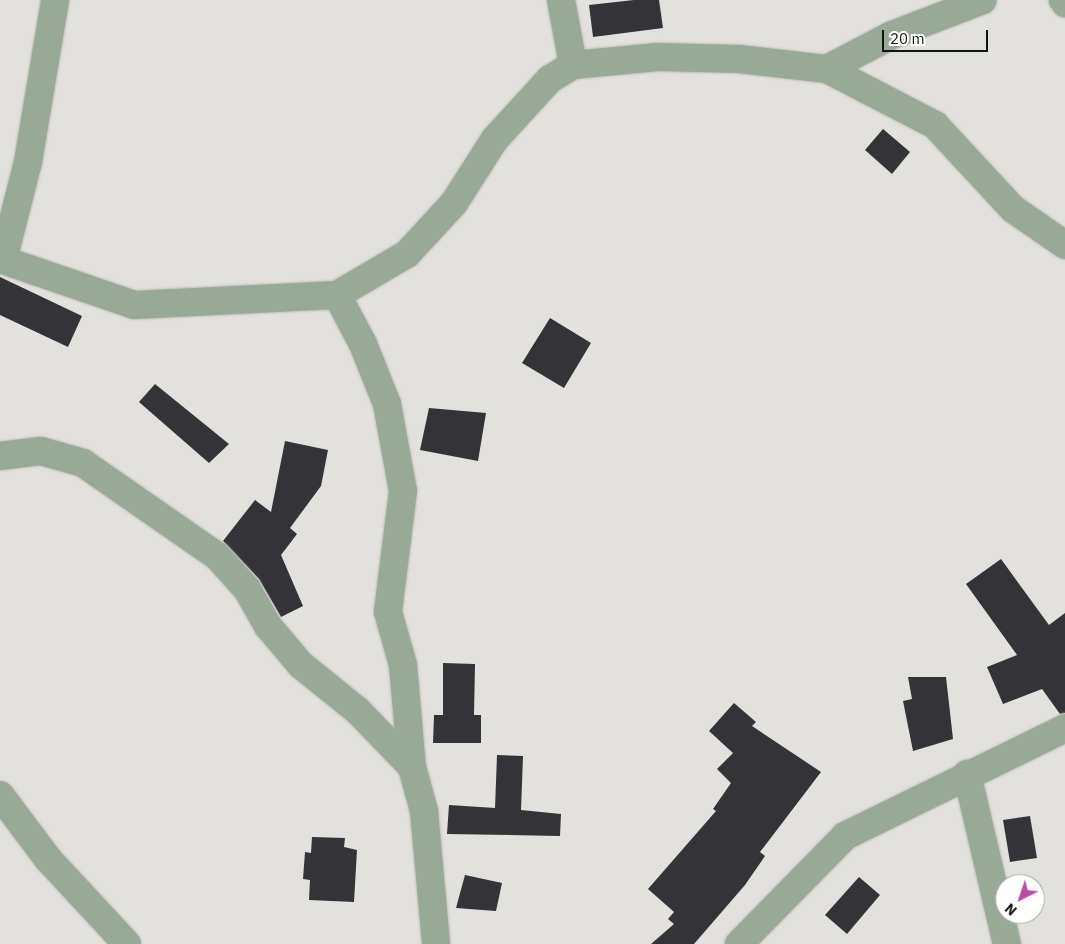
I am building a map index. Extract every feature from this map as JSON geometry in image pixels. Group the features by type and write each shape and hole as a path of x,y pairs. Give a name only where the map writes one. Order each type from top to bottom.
{"street":[{"path":"55,0 28,162 1,259 134,305 336,295 407,254 454,203 495,139 550,79 573,65 658,57 739,59 826,69 935,125 1013,210 1065,245"},
{"path":"561,0 573,65"},
{"path":"826,69 892,35 983,0"},
{"path":"336,295 363,344 386,404 403,491 388,612 403,665 412,767 424,811 436,944"},
{"path":"0,456 41,451 84,462 217,556 247,589 268,626 301,666 358,711 412,767"},
{"path":"740,944 845,836 967,774 1065,728"},
{"path":"967,774 1007,944"},
{"path":"0,794 48,859 127,944"}],"building":[{"path":"634,0 659,0 663,28 593,37 589,5"},
{"path":"883,129 910,152 892,174 865,150"},
{"path":"0,277 82,316 68,347 0,315"},
{"path":"550,318 591,343 564,388 522,363"},
{"path":"155,384 229,444 209,463 139,402"},
{"path":"429,408 486,413 478,461 420,450"},
{"path":"285,441 328,450 321,486 290,528 297,534 281,555 303,606 281,617 259,579 223,541 255,500 271,512"},
{"path":"1001,559 1049,625 1065,613 1065,713 1060,714 1042,689 1003,704 987,667 1017,655 966,584"},
{"path":"443,663 475,664 474,715 481,715 481,743 433,743 434,715 443,715"},
{"path":"908,677 946,677 953,739 913,751 903,701 912,699"},
{"path":"734,703 756,722 752,726 821,772 760,852 765,856 745,885 694,944 651,944 674,924 668,919 674,912 648,889 716,811 713,809 731,783 717,769 733,753 709,731"},
{"path":"497,755 523,756 521,810 561,814 560,836 447,834 449,805 495,808"},
{"path":"1030,816 1037,858 1010,862 1003,820"},
{"path":"312,837 345,838 344,847 357,850 354,902 309,900 310,880 303,879 305,852 311,853"},
{"path":"465,875 502,883 496,911 456,908"},
{"path":"859,877 880,895 847,934 825,915"}]}
